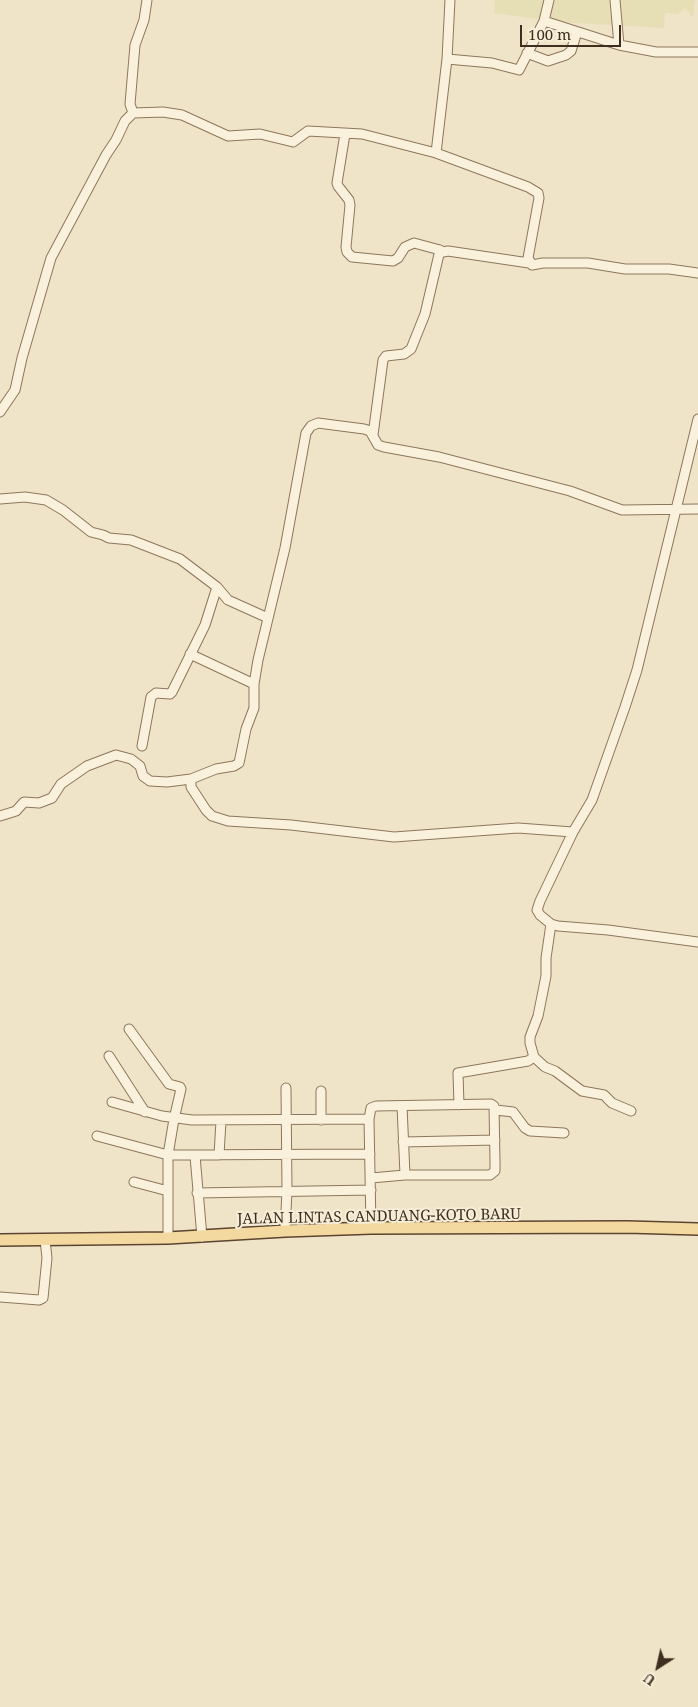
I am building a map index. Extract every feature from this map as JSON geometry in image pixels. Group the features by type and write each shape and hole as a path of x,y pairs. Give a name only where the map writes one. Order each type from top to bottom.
{"main road":[{"name":"JALAN LINTAS CANDUANG-KOTO BARU","path":"0,1240 168,1238 371,1228 627,1227 698,1229"}],"street":[{"path":"133,113 130,104 134,45 144,20 147,0"},
{"path":"436,152 447,59 450,0"},
{"path":"447,59 492,63 520,70 544,22 549,0"},
{"path":"615,0 619,45"},
{"path":"544,22 619,45 656,52 698,52"},
{"path":"527,53 548,61 566,56 571,51 577,32"},
{"path":"0,412 15,390 51,258 125,121 133,113 163,112 182,116 228,136 260,134 294,142 308,131 362,134 436,152 528,187 538,193 539,198 528,258 529,263"},
{"path":"345,134 337,183 349,200 346,247 347,252 352,257 393,261 398,258 405,247 414,243 443,252 529,263 532,265 543,263 588,263 625,269 669,269 698,273"},
{"path":"373,435 383,360 386,356 404,354 410,349 425,314 440,250"},
{"path":"698,419 637,670 628,698 592,800 574,832 537,910 551,924 558,926 608,930 698,942"},
{"path":"0,816 16,811 24,802 39,802 52,798 61,784 87,766 116,755 131,759 140,766 143,776 150,781 167,782 191,779 216,769 234,766 239,763 246,729 254,708 254,684 258,660 285,548 306,433 311,426 318,424 364,429 370,431 378,445 384,447 439,457 562,489 622,510 698,509"},
{"path":"0,499 25,497 46,500 63,510 91,532 109,538 131,540 180,559 217,587 228,600 268,618"},
{"path":"142,746 151,697 156,693 170,694 172,692 205,625 217,587"},
{"path":"190,654 254,684"},
{"path":"191,779 191,787 206,810 212,816 228,821 291,825 394,837 518,828 574,832"},
{"path":"551,924 546,958 546,976 538,1016 530,1037 534,1057 545,1067 555,1071 582,1090 604,1095 612,1103 631,1111"},
{"path":"129,1029 168,1084 180,1087 181,1089 168,1155 168,1238"},
{"path":"109,1056 145,1112"},
{"path":"459,1105 458,1074 528,1060 534,1057"},
{"path":"285,1231 287,1191 286,1088"},
{"path":"321,1091 322,1120"},
{"path":"112,1102 174,1118 221,1121 369,1119"},
{"path":"371,1178 490,1175 494,1171 496,1110 494,1106 491,1104 373,1106 370,1110 369,1119 371,1228"},
{"path":"402,1106 405,1176"},
{"path":"496,1110 516,1114 528,1130 564,1133"},
{"path":"219,1155 221,1121"},
{"path":"97,1136 168,1155 370,1154"},
{"path":"403,1142 495,1140"},
{"path":"195,1156 202,1236"},
{"path":"134,1182 168,1191"},
{"path":"197,1192 371,1190"},
{"path":"0,1297 39,1300 44,1298 47,1258 45,1240"}],"shaded area":[{"path":"495,0 695,0 693,16 690,16 691,14 685,8 678,14 665,13 664,28 558,22 494,13"}]}
